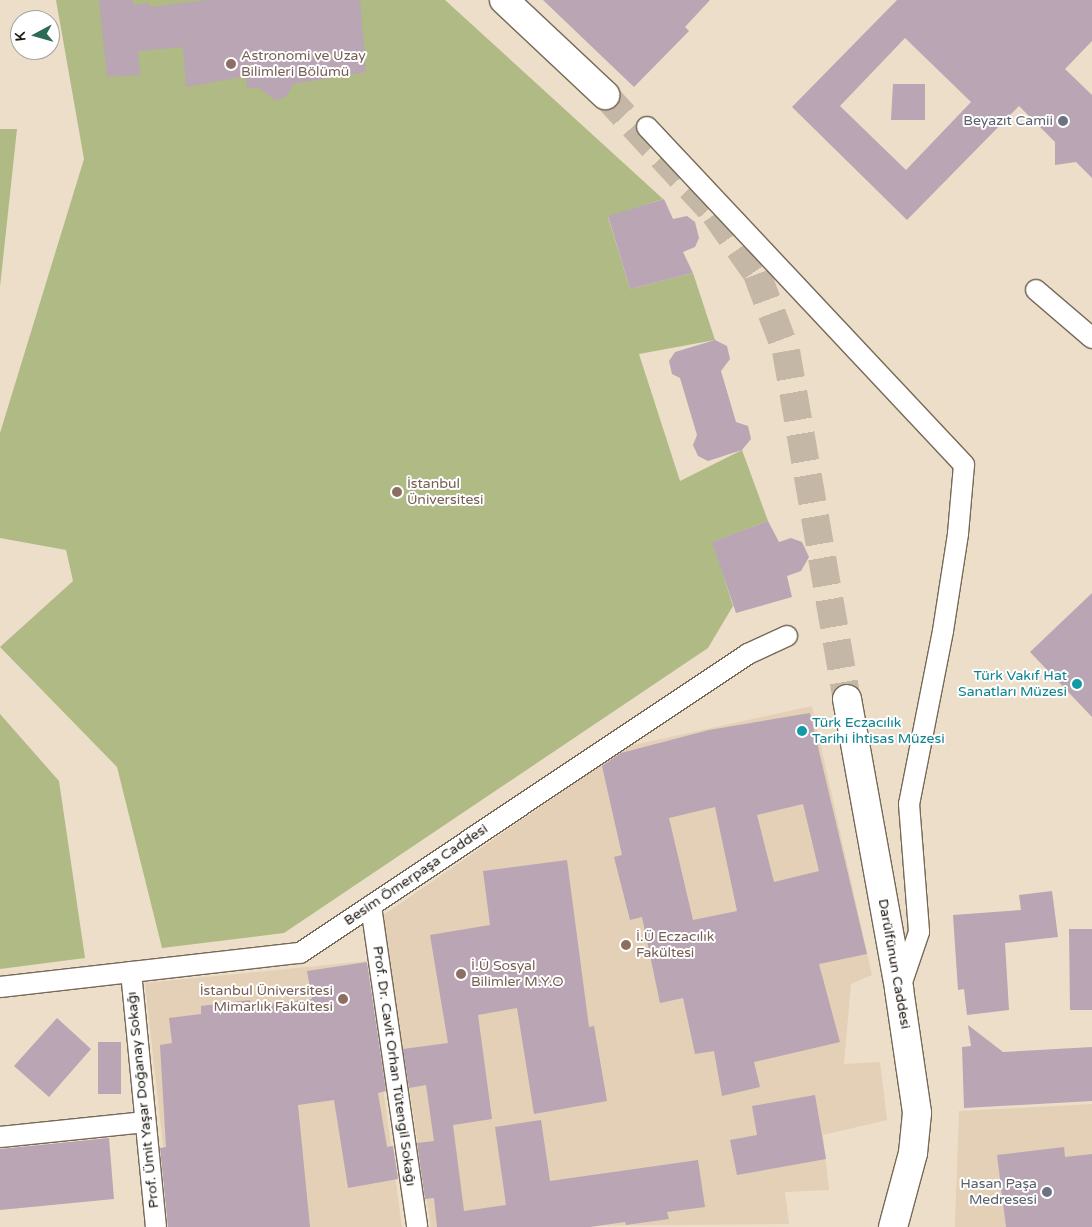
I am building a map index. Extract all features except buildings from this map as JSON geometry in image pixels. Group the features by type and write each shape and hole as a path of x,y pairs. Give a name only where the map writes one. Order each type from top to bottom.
{"main road":[{"path":"504,0 604,95"},
{"name":"Darülfünun Caddesi","path":"847,700 900,989 917,1120 913,1153 896,1214"},
{"path":"874,1227 896,1214"}],"street":[{"path":"647,127 964,466 958,534 943,631 909,804 918,932 900,989"},
{"path":"1036,290 1092,338"},
{"name":"Besim Ömerpaşa Caddesi","path":"0,987 300,953 748,654 787,636"},
{"name":"Prof. Dr. Cavit Orhan Tütengil Sokağı","path":"371,906 417,1227"},
{"name":"Prof. Ümit Yaşar Doğanay Sokağı","path":"131,972 156,1227"},
{"path":"0,1137 146,1122"}],"shaded area":[{"name":"İ.Ü Eczacılık Fakültesi","path":"812,706 872,975 851,984 844,1064 880,1062 887,1120 823,1135 829,1190 785,1192 789,1224 431,1227 382,916 629,746"},
{"path":"366,961 402,1227 172,1227 145,983"},
{"path":"1092,1104 1092,1227 955,1227 959,1111"}],"green space":[{"name":"İstanbul Üniversitesi","path":"56,0 445,0 663,199 608,217 630,289 693,273 715,340 639,354 680,481 742,450 768,521 713,542 733,606 708,648 284,933 162,948 117,767 0,647 73,581 66,550 0,538 0,433 84,159 60,23 60,10 58,10"},
{"path":"0,129 17,129 0,287"},
{"path":"0,714 59,781 85,958 0,969"}],"tunnel":[{"path":"605,95 715,214 757,274 786,351 847,699"}],"place":[{"name":"Astronomi ve Uzay Bilimleri Bölümü","path":"231,64"},
{"name":"Beyazıt Camii","path":"1063,121"},
{"name":"İstanbul Üniversitesi","path":"397,492"},
{"name":"Türk Vakıf Hat Sanatları Müzesi","path":"1077,684"},
{"name":"Türk Eczacılık Tarihi İhtisas Müzesi","path":"802,731"},
{"name":"İ.Ü Eczacılık Fakültesi","path":"626,945"},
{"name":"İ.Ü Sosyal Bilimler M.Y.O","path":"461,974"},
{"name":"İstanbul Üniversitesi Mimarlık Fakültesi","path":"343,999"},
{"name":"Hasan Paşa Medresesi","path":"1047,1192"}]}
